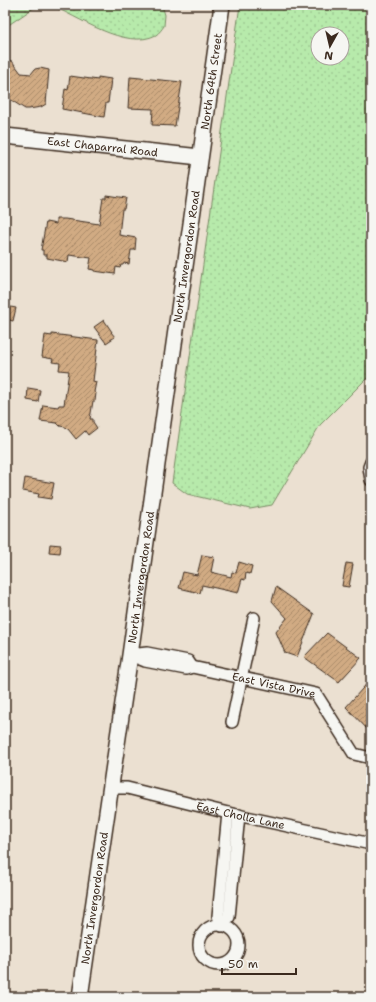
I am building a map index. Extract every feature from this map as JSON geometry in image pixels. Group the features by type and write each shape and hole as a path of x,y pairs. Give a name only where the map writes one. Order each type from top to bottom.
{"street":[{"name":"North 64th Street","path":"200,157 222,5"},
{"name":"East Chaparral Road","path":"5,136 200,157"},
{"name":"North Invergordon Road","path":"80,997 200,157"},
{"path":"371,462 369,467 371,480"},
{"path":"232,722 254,618"},
{"name":"East Vista Drive","path":"130,655 150,653 188,661 192,667 316,694 354,754 371,758"},
{"name":"East Cholla Lane","path":"110,788 126,788 228,813 371,844"},
{"path":"228,813 218,916 222,926 229,917 240,815"}],"green space":[{"path":"5,5 38,5 5,26"},
{"path":"50,5 162,5 165,15 164,26 156,35 144,39 131,39 87,24"},
{"path":"240,5 371,5 371,374 320,425 272,505 250,509 187,494 172,483"}],"building":[{"path":"5,60 12,61 21,73 31,74 35,69 40,68 49,70 46,104 41,107 25,109 5,98"},
{"path":"70,76 98,80 98,77 111,79 108,103 106,103 104,117 62,109 65,89 68,90"},
{"path":"130,77 182,82 175,126 152,125 153,109 128,108"},
{"path":"106,195 126,198 124,209 122,209 119,235 136,238 135,250 131,250 129,264 124,263 120,268 116,267 115,274 89,269 91,258 69,255 68,262 47,258 47,255 43,255 43,250 41,250 46,222 56,224 56,219 65,219 99,224 103,198 106,198"},
{"path":"5,306 16,308 13,321 5,319"},
{"path":"104,320 115,337 106,343 94,327"},
{"path":"52,334 98,340 93,381 96,382 94,392 96,393 90,419 93,419 93,422 97,428 88,435 85,431 76,439 68,429 57,423 40,421 43,405 58,407 59,405 64,405 69,371 59,370 60,363 52,362 53,359 42,357 45,335 52,336"},
{"path":"28,388 40,390 38,402 27,400"},
{"path":"25,478 54,483 51,499 38,497 39,494 23,491"},
{"path":"50,544 61,545 60,553 49,552"},
{"path":"202,555 214,557 211,572 231,577 232,572 236,573 239,562 252,566 250,574 246,573 245,580 242,579 238,593 202,585 200,593 179,588 183,572 197,575"},
{"path":"346,563 353,564 349,587 342,586"},
{"path":"276,587 314,614 297,657 285,653 276,632 287,618 272,601"},
{"path":"327,633 361,658 339,682 304,657"},
{"path":"371,679 371,733 346,707"}]}
